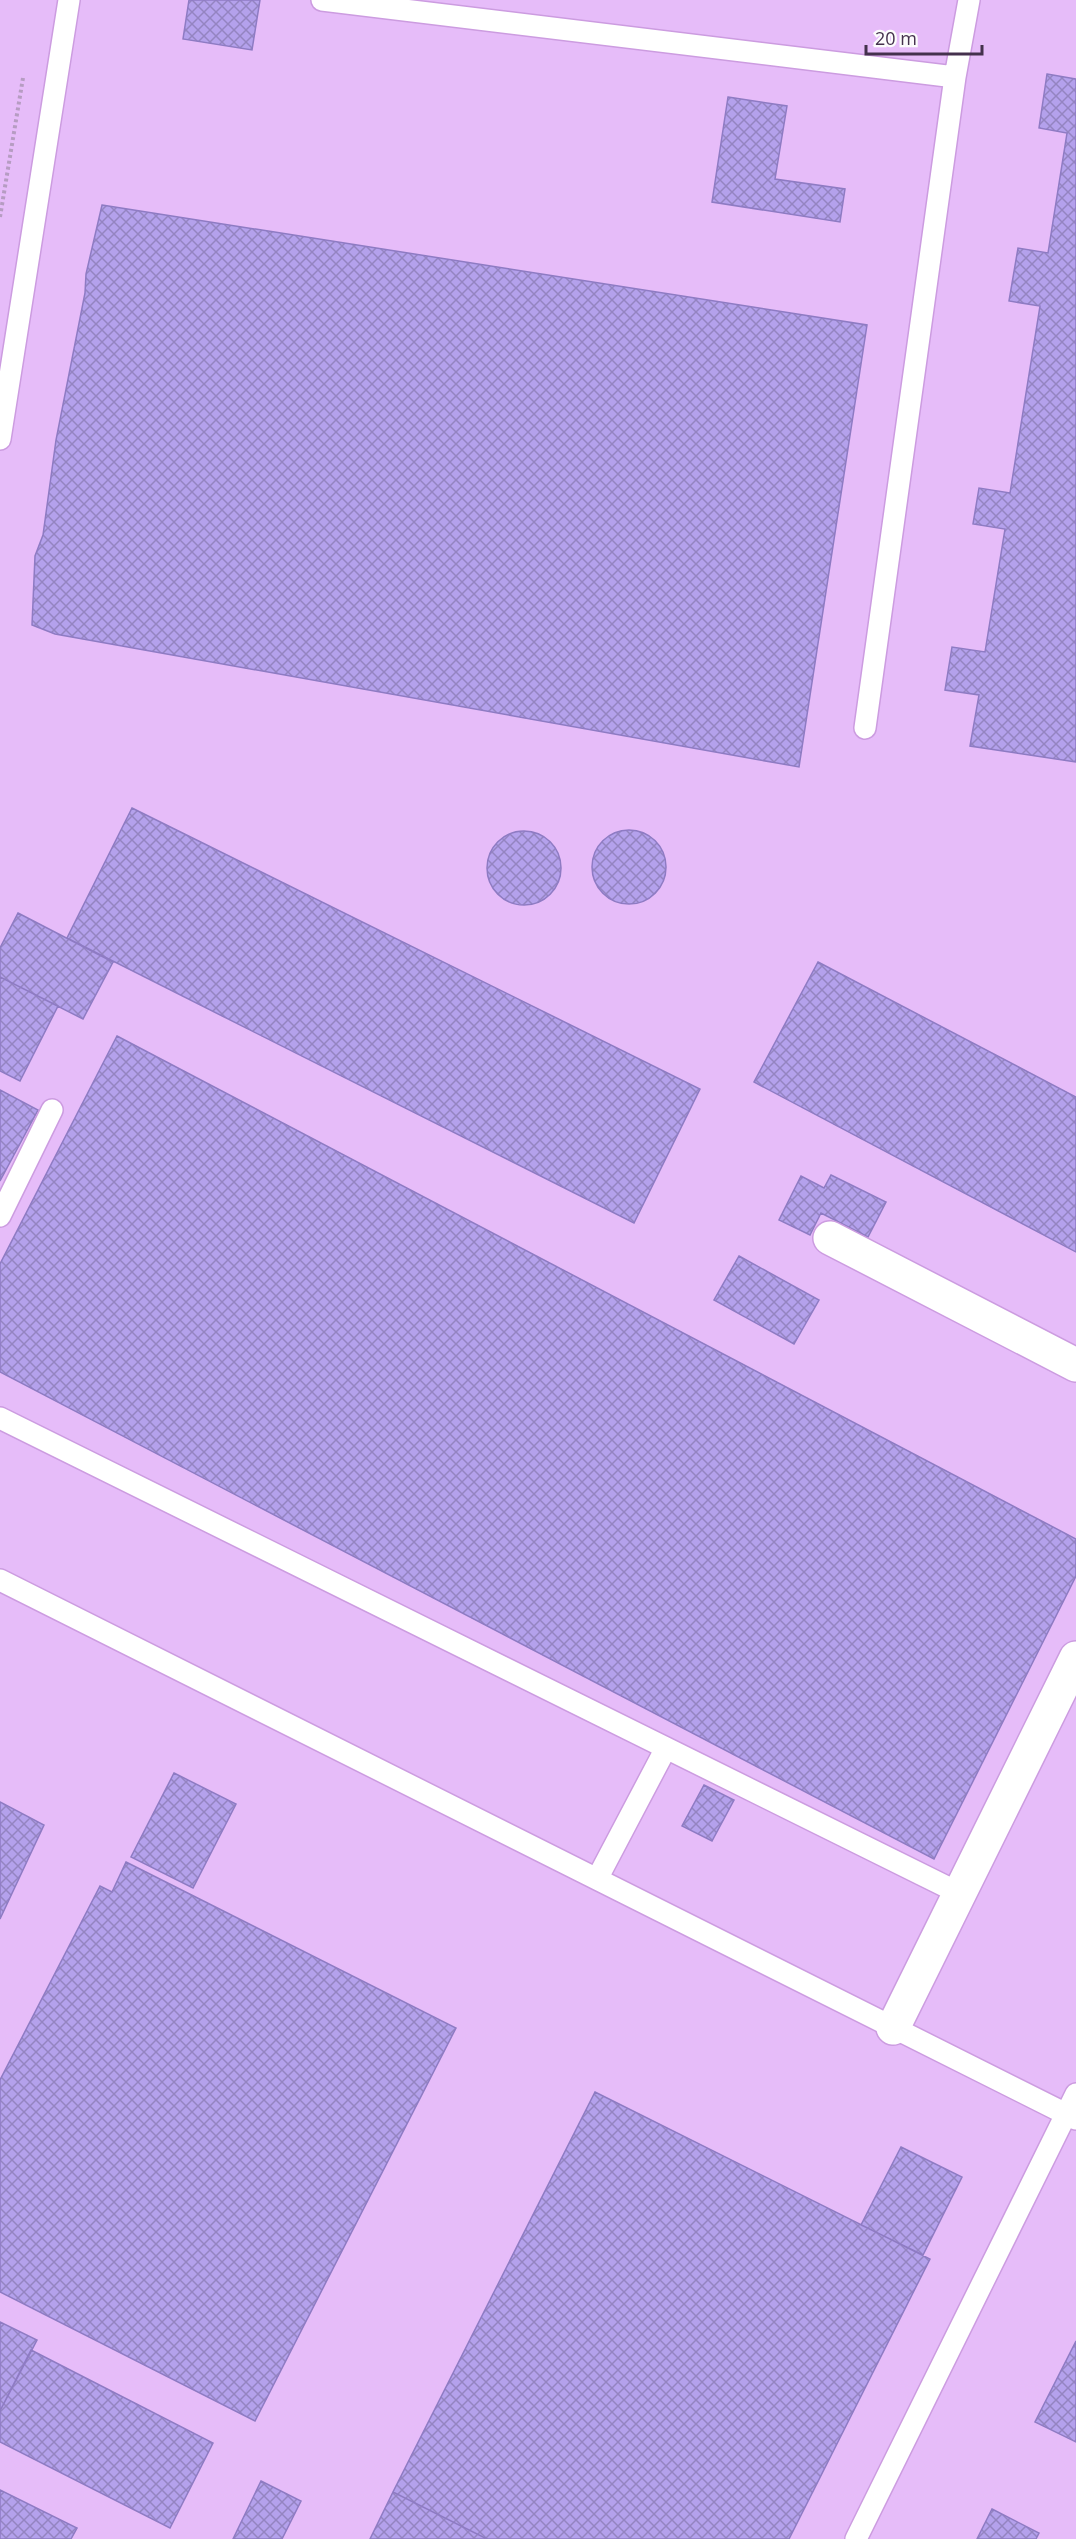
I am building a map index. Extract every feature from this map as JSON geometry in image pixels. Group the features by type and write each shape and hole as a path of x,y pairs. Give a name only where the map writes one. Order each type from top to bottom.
{"street":[{"path":"830,1238 1076,1365"},
{"path":"893,2028 1076,1658"}],"lane":[{"path":"0,439 69,0"},
{"path":"322,0 955,77"},
{"path":"865,728 955,77 969,0"},
{"path":"0,1216 52,1110"},
{"path":"0,1418 959,1893"},
{"path":"0,1580 1071,2117"},
{"path":"597,1880 666,1748"},
{"path":"856,2539 1071,2117 1076,2094"}],"path":[{"path":"0,217 24,69"}],"shaded area":[{"path":"0,0 1076,0 1076,2539 0,2539"}],"building":[{"path":"189,0 260,0 252,50 183,39"},
{"path":"1047,74 1076,79 1076,762 970,746 979,695 945,690 952,647 985,652 1005,529 973,524 979,488 1010,493 1040,306 1009,301 1018,248 1048,253 1067,133 1039,128"},
{"path":"728,97 787,106 775,179 845,189 840,222 712,202"},
{"path":"102,205 867,325 799,767 55,634 32,625 35,556 43,535 56,440 85,293 86,274"},
{"path":"132,808 700,1089 634,1223 67,938"},
{"path":"629,830 650,836 660,846 666,867 660,888 650,898 629,904 608,898 598,888 592,867 598,846 608,836"},
{"path":"524,831 545,837 555,847 561,868 555,889 545,899 524,905 503,899 493,889 487,868 493,847 503,837"},
{"path":"18,913 113,962 83,1019 0,977 0,948"},
{"path":"818,962 1076,1097 1076,1252 754,1082"},
{"path":"0,977 58,1006 20,1081 0,1071"},
{"path":"117,1036 1076,1539 1076,1576 934,1859 0,1372 0,1264"},
{"path":"0,1090 38,1110 0,1181"},
{"path":"831,1175 886,1202 868,1237 821,1213 810,1235 779,1220 801,1176 824,1188"},
{"path":"739,1256 819,1300 794,1344 714,1300"},
{"path":"174,1773 236,1804 193,1888 131,1857"},
{"path":"704,1785 734,1800 712,1841 682,1826"},
{"path":"0,1802 44,1825 0,1919"},
{"path":"126,1862 456,2028 255,2421 0,2292 0,2080 100,1886 112,1892"},
{"path":"595,2092 930,2259 789,2539 487,2539 393,2492"},
{"path":"901,2147 962,2177 923,2255 861,2225"},
{"path":"0,2322 37,2340 0,2411"},
{"path":"1076,2341 1076,2442 1035,2422"},
{"path":"31,2350 213,2443 170,2528 0,2442 0,2411"},
{"path":"261,2481 301,2501 282,2539 233,2539"},
{"path":"0,2490 77,2528 71,2539 0,2539"},
{"path":"393,2492 487,2539 370,2539"},
{"path":"992,2509 1039,2533 1036,2539 977,2539"}]}
